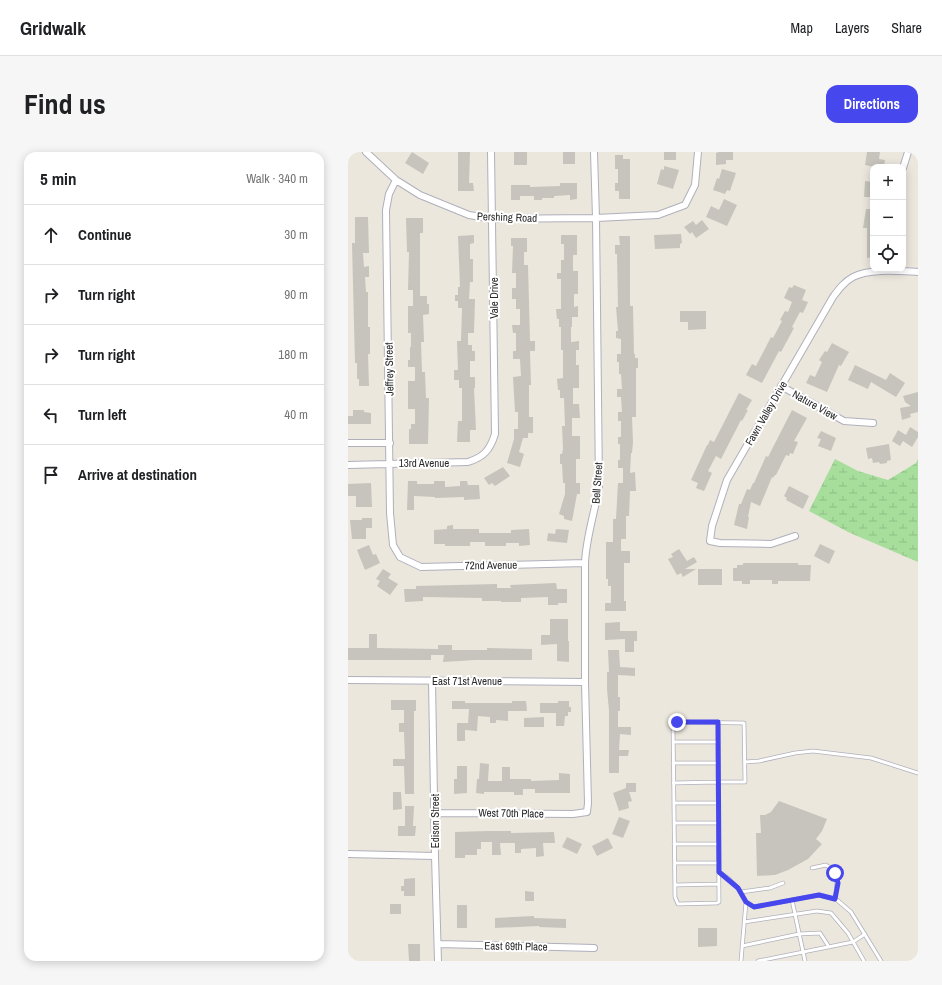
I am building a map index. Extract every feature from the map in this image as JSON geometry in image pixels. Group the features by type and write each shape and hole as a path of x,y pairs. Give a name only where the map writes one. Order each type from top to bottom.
{"street":[{"name":"Pershing Road","path":"366,152 396,180 420,195 469,215 493,219 596,218 658,215 684,205 695,185 698,152"},
{"path":"372,158 376,152"},
{"name":"Vale Drive","path":"491,152 495,434 492,444"},
{"name":"Bell Street","path":"587,812 584,563 586,546 596,507 599,486 594,152"},
{"path":"904,164 908,152"},
{"name":"Jeffrey Street","path":"396,180 389,194 386,210 390,512 393,545 400,557"},
{"name":"Fawn Valley Drive","path":"906,271 918,272"},
{"name":"Fawn Valley Drive","path":"795,536 771,544 720,543 710,541 712,526 727,480 833,297 841,286 854,277 882,272"},
{"name":"Nature View","path":"781,386 844,421 873,423"},
{"name":"13rd Avenue","path":"348,443 390,443"},
{"name":"13rd Avenue","path":"348,465 468,462 479,459 492,444"},
{"name":"72nd Avenue","path":"400,557 421,567 584,563"},
{"name":"East 71st Avenue","path":"348,680 585,682"},
{"name":"Edison Street","path":"432,681 438,961"},
{"name":"West 70th Place","path":"435,812 573,814 587,812"},
{"path":"348,854 435,856"},
{"name":"East 69th Place","path":"438,944 594,948"}],"lane":[{"path":"674,783 718,782 745,782 744,723 718,722 677,722 673,724 675,897 678,904 717,904 719,902 718,823 718,782 718,763 718,742 718,722"},
{"path":"673,742 718,742"},
{"path":"745,762 759,761 813,751 871,758 918,773"},
{"path":"673,763 718,763"},
{"path":"674,803 718,802"},
{"path":"674,823 718,823"},
{"path":"674,844 719,844"},
{"path":"675,863 719,863"},
{"path":"812,868 826,864 832,867 838,883 835,899"},
{"path":"719,872 728,878 738,888 746,902 754,907 819,895 837,900 851,912 881,961"},
{"path":"741,892 770,888 783,883"},
{"path":"675,885 719,884"},
{"path":"792,900 805,961"},
{"path":"741,961 746,902"},
{"path":"744,922 817,911 831,913 848,933 864,961"},
{"path":"742,946 799,934 820,932 830,947"},
{"path":"758,961 853,942 865,934"}],"green space":[{"path":"835,459 858,471 888,480 916,463 918,459 918,562 848,532 809,511"}],"building":[{"path":"412,152 429,163 423,174 405,163"},
{"path":"458,152 470,152 469,183 473,183 474,191 458,191"},
{"path":"514,152 527,152 527,165 514,165"},
{"path":"563,152 575,152 575,164 563,164"},
{"path":"664,152 676,152 676,160 664,160"},
{"path":"733,152 733,160 726,160 726,164 716,165 716,153"},
{"path":"867,152 880,152 879,159 885,160 884,164 870,164 870,166 865,165"},
{"path":"615,155 623,155 623,159 630,159 630,199 619,199 619,191 615,191 615,183 618,183 618,169 615,169"},
{"path":"664,166 679,170 673,189 657,184 661,169 664,170"},
{"path":"722,169 736,173 730,191 727,190 725,194 713,190"},
{"path":"865,181 870,182 870,197 864,197"},
{"path":"560,183 577,183 577,199 570,200 570,195 554,196 554,198 542,198 542,200 534,200 534,196 520,196 520,200 511,200 511,185 530,185 530,187 560,186"},
{"path":"724,199 737,205 727,226 706,217 711,206 719,210"},
{"path":"866,209 870,209 870,258 867,258 867,228 863,228"},
{"path":"355,217 368,217 369,253 363,253 364,267 369,266 369,277 365,277 366,292 368,292 368,327 370,327 370,354 368,354 369,386 359,386 359,379 357,379 357,363 355,363 352,243 355,243"},
{"path":"406,218 423,218 423,233 420,233 420,296 427,296 429,314 423,315 424,342 421,342 422,372 425,372 426,398 429,398 428,444 409,444 409,429 411,429 411,424 415,424 415,409 408,409 408,381 415,381 415,367 408,367 408,360 410,360 411,333 408,333 408,306 413,306 413,290 408,290 409,252 407,252"},
{"path":"702,220 709,229 696,238 692,232 690,234 684,227 693,221 696,225"},
{"path":"681,234 682,243 680,244 680,248 655,249 654,235"},
{"path":"474,235 474,243 470,244 470,259 473,259 473,282 470,282 469,299 475,299 474,333 468,333 468,345 472,345 472,351 475,351 475,361 470,361 470,377 475,377 474,388 476,430 470,430 470,442 457,442 458,421 462,421 462,388 459,388 459,380 454,380 454,370 458,370 457,341 461,341 462,308 458,308 458,301 455,301 455,295 458,295 458,287 460,287 458,236"},
{"path":"561,235 577,235 577,255 573,255 573,271 578,271 578,294 574,294 574,307 578,306 578,317 572,317 571,342 579,341 579,350 576,350 576,365 579,365 579,388 573,388 573,404 579,404 580,418 572,418 572,436 580,436 580,459 576,459 576,483 580,483 580,494 577,494 572,521 564,519 564,516 559,514 565,494 562,464 560,464 560,454 562,454 563,449 562,426 565,426 564,398 560,398 560,390 558,390 557,379 563,378 561,327 559,327 559,319 557,319 556,309 561,309 561,279 557,279 557,273 561,273 561,260 564,260 564,244 561,244"},
{"path":"619,236 630,236 630,306 633,306 634,354 635,358 638,358 638,368 636,368 636,417 632,417 633,442 630,473 635,472 636,491 630,491 629,516 626,516 626,539 621,539 621,551 630,551 630,563 624,563 624,601 626,601 626,611 605,611 605,603 611,603 611,586 608,586 608,579 606,579 606,542 613,542 613,519 616,519 618,483 623,483 623,468 618,468 618,460 620,460 620,444 618,444 618,437 621,437 621,421 618,421 618,412 622,412 621,397 617,397 617,389 622,389 621,374 619,374 619,362 617,362 617,354 621,354 621,339 616,338 616,331 618,331 616,307 618,307 617,254 615,254 615,245 620,245"},
{"path":"511,238 527,238 527,252 524,252 524,265 528,265 530,341 535,341 535,351 530,351 531,385 529,385 529,417 533,417 533,433 528,433 528,438 523,438 519,452 524,454 520,467 507,463 514,439 514,429 518,429 518,412 515,412 513,377 521,376 520,359 513,359 513,351 516,351 516,333 513,333 512,325 520,325 520,309 516,309 516,299 512,299 512,288 516,288 516,273 512,273 513,246 511,246"},
{"path":"794,285 806,290 802,300 808,302 803,313 800,312 792,327 794,328 781,352 779,351 762,383 746,375 752,364 756,366 771,337 773,338 782,321 780,320 785,311 788,312 792,302 784,298 789,287 792,288"},
{"path":"680,311 706,311 706,329 688,330 688,322 680,322"},
{"path":"832,343 849,352 841,366 839,365 827,392 806,383 810,375 815,377 822,362 819,360 825,351 827,352"},
{"path":"855,365 886,380 890,373 905,383 896,397 871,382 868,389 848,380"},
{"path":"918,392 918,412 910,414 911,417 902,420 900,408 911,406 905,402 903,396"},
{"path":"739,393 752,400 746,410 748,410 742,421 741,420 721,459 716,456 708,471 712,473 704,491 696,488 698,483 691,480 707,445 710,440 714,442"},
{"path":"353,410 364,410 364,412 371,413 371,424 348,424 348,416 353,416"},
{"path":"792,410 807,418 794,441 798,442 793,454 790,453 789,456 786,455 776,475 773,478 772,477 760,506 751,502 747,529 734,525 739,504 741,504 747,489 750,490 754,483 766,456 768,457"},
{"path":"910,427 918,432 918,437 912,447 903,441 900,446 892,441 898,430 906,435"},
{"path":"821,431 836,438 831,451 818,446 821,439 817,438"},
{"path":"889,444 891,460 887,461 887,463 873,463 872,458 868,459 866,448"},
{"path":"503,467 510,476 495,486 492,483 489,485 484,478"},
{"path":"408,481 417,481 417,484 434,484 434,481 445,481 445,487 460,486 460,481 467,481 468,485 479,485 480,499 464,500 464,497 435,498 414,496 414,510 407,510"},
{"path":"371,483 372,507 356,507 356,496 348,496 348,484"},
{"path":"789,486 809,496 803,509 786,500 787,498 784,496"},
{"path":"362,518 372,518 372,528 366,528 366,539 352,539 350,520 362,520"},
{"path":"453,525 453,529 479,529 479,533 511,533 511,530 529,529 530,545 519,546 519,543 506,543 506,546 485,546 485,542 470,542 470,546 445,546 445,544 434,544 434,530 447,529 447,526"},
{"path":"556,529 569,530 567,543 547,541 548,533 555,534"},
{"path":"820,544 835,551 829,564 814,556"},
{"path":"369,545 373,555 376,554 380,563 365,570 357,550"},
{"path":"679,549 687,561 694,557 697,562 685,569 696,569 683,577 681,573 677,575 668,559 673,557 671,554"},
{"path":"743,563 798,563 798,565 811,565 810,581 778,581 778,584 772,584 772,580 750,580 750,584 742,584 742,581 733,581 733,568 737,568 737,565 743,565"},
{"path":"383,569 391,574 388,578 398,584 390,595 377,586 380,581 376,579"},
{"path":"698,569 722,569 722,585 698,585"},
{"path":"556,583 557,589 567,589 567,603 548,605 548,597 521,598 521,602 501,602 482,601 482,598 423,597 423,601 405,602 404,589 416,589 416,586 497,584 497,588 511,588 510,585"},
{"path":"550,619 568,619 569,662 557,661 557,644 541,645 541,635 550,635"},
{"path":"620,622 620,631 637,631 637,641 634,641 634,652 625,652 625,639 605,640 605,623"},
{"path":"369,634 377,634 377,648 438,649 438,645 452,645 452,650 487,650 487,648 532,649 532,660 475,660 443,662 444,655 431,655 431,660 348,660 348,648 369,648"},
{"path":"608,650 619,650 620,667 635,668 635,676 618,675 618,697 620,697 620,711 618,711 618,727 631,727 631,735 620,734 619,750 629,750 628,756 619,756 619,773 609,773 609,711 607,689 607,672 609,672"},
{"path":"391,700 416,700 416,711 414,711 414,794 405,794 404,766 393,766 393,759 405,759 404,732 399,732 399,723 404,723 404,710 391,710"},
{"path":"452,701 465,701 465,703 512,703 512,701 526,701 527,711 508,711 508,721 496,720 496,723 490,723 490,717 478,716 477,731 465,730 465,741 457,741 457,723 468,723 469,709 452,709"},
{"path":"558,701 569,701 569,707 571,707 571,712 568,712 568,716 565,716 564,726 556,726 556,713 540,713 540,703 558,703"},
{"path":"544,717 544,727 524,727 524,718"},
{"path":"480,763 489,764 488,781 502,781 502,767 510,767 510,779 531,779 531,781 559,780 559,773 570,774 570,793 535,793 535,789 523,789 523,795 514,795 514,792 484,792 484,794 476,793"},
{"path":"457,766 467,766 467,793 454,794 454,779 457,779"},
{"path":"626,783 636,783 636,792 629,792 632,801 628,802 629,808 619,811 613,793 626,788"},
{"path":"393,792 401,792 402,809 393,810"},
{"path":"779,801 827,819 822,831 816,839 822,844 808,859 788,870 775,875 757,876 756,833 761,833 760,815 765,815 771,812"},
{"path":"405,806 414,806 413,826 416,826 415,836 398,836 398,826 405,826"},
{"path":"619,817 630,821 623,838 612,834"},
{"path":"511,831 511,833 554,832 555,843 543,843 544,856 536,857 536,848 521,849 521,853 515,853 515,843 500,843 501,855 492,855 492,842 481,842 481,849 477,849 477,855 465,855 465,858 455,858 455,832"},
{"path":"567,837 582,844 577,854 562,847"},
{"path":"608,838 613,848 597,856 592,846"},
{"path":"415,878 415,896 404,896 404,891 401,891 401,886 404,886 404,879"},
{"path":"525,891 534,892 534,901 525,901"},
{"path":"390,904 401,904 401,914 390,914"},
{"path":"457,905 467,905 467,928 457,928"},
{"path":"534,916 534,918 566,919 566,928 539,926 495,928 495,918"},
{"path":"698,928 717,928 717,946 698,947"},
{"path":"408,944 420,944 420,961 409,961"}],"route":[{"path":"677,722 718,722 719,872 728,878 738,888 746,902 754,907 819,895 835,899 838,883 835,873"}]}
